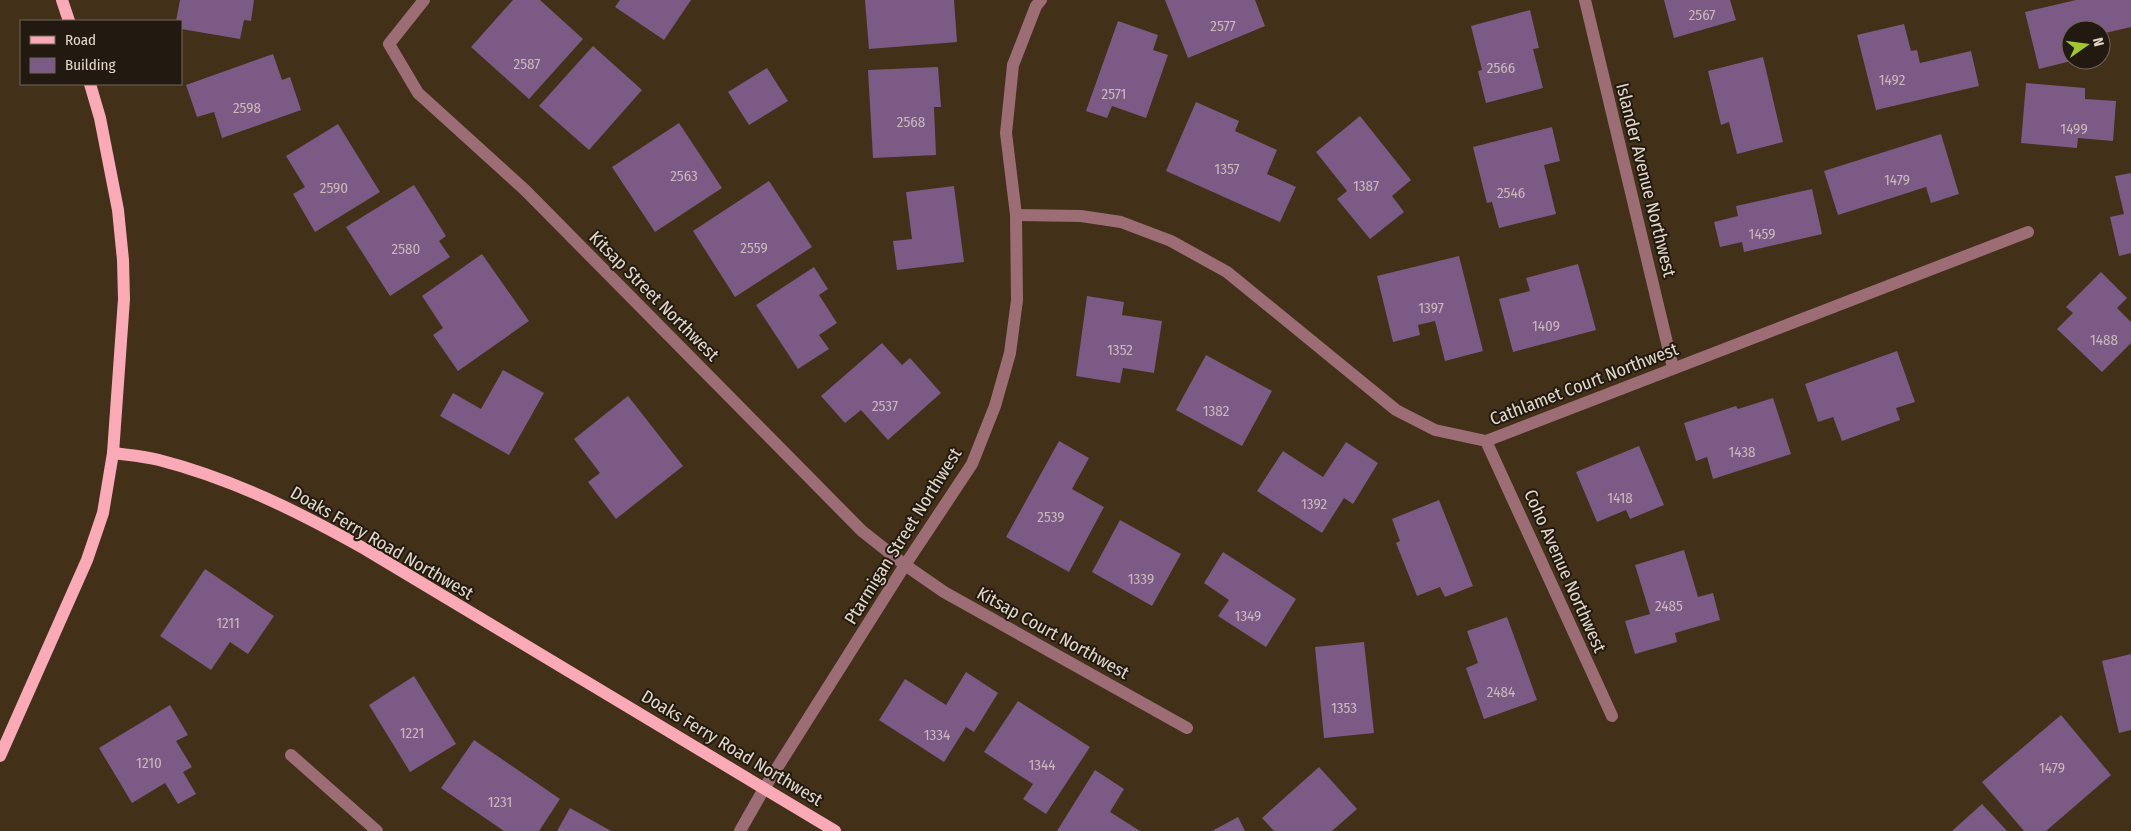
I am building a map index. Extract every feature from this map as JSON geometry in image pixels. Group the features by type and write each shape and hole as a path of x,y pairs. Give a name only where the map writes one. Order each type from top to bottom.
{"main road":[{"path":"62,0 70,20"},
{"path":"0,756 87,560 103,513 114,453 124,298 123,260 118,210 100,118 90,85"},
{"name":"Doaks Ferry Road Northwest","path":"114,453 157,460 189,469 293,510 365,548 765,787 835,831"}],"street":[{"name":"Kitsap Street Northwest","path":"424,0 389,44 418,93 525,190 862,531 905,565"},
{"name":"Ptarmigan Street Northwest","path":"740,831 765,787 905,565 972,464 995,406 1010,353 1017,300 1016,215 1006,133 1013,65 1036,6 1041,0"},
{"name":"Islander Avenue Northwest","path":"1585,0 1673,368"},
{"name":"Cathlamet Court Northwest","path":"1016,215 1081,216 1121,222 1172,240 1226,272 1396,410 1434,430 1486,441 2028,232"},
{"name":"Coho Avenue Northwest","path":"1486,441 1612,716"},
{"name":"Kitsap Court Northwest","path":"905,565 944,592 1187,728"},
{"path":"290,755 377,831"}],"building":[{"path":"180,0 254,0 251,21 244,20 240,39 182,29 182,20 176,20"},
{"path":"513,0 540,0 583,39 529,99 471,47"},
{"path":"620,0 691,0 664,40 615,7"},
{"path":"865,0 954,0 957,42 869,49"},
{"path":"1165,0 1255,0 1265,26 1188,58"},
{"path":"1664,0 1730,0 1736,20 1674,38"},
{"path":"2076,0 2131,0 2131,27 2111,32 2111,20 2061,20 2061,64 2039,69 2025,12"},
{"path":"1530,10 1539,48 1533,49 1543,88 1486,103 1478,71 1482,70 1471,26"},
{"path":"1118,21 1158,35 1153,50 1168,55 1146,118 1112,106 1107,118 1086,111"},
{"path":"1904,24 1911,51 1917,50 1920,63 1971,51 1979,86 1876,110 1857,35"},
{"path":"593,46 642,90 589,150 539,106"},
{"path":"273,54 282,80 290,77 301,110 222,138 214,112 197,117 186,85"},
{"path":"1763,57 1783,142 1737,154 1729,122 1721,125 1708,71"},
{"path":"938,67 941,107 934,107 936,155 873,158 868,70"},
{"path":"767,68 788,101 749,125 728,92"},
{"path":"2026,83 2085,88 2085,99 2116,101 2113,141 2078,138 2077,148 2021,143"},
{"path":"1196,102 1239,121 1235,131 1277,150 1267,174 1296,187 1280,222 1166,171"},
{"path":"1360,116 1411,180 1392,196 1404,212 1370,239 1337,199 1347,191 1316,152"},
{"path":"679,123 722,188 655,232 612,167"},
{"path":"338,124 380,192 315,232 293,194 305,187 286,156"},
{"path":"1552,127 1560,161 1544,165 1556,214 1499,228 1492,202 1487,203 1473,147"},
{"path":"1941,134 1959,194 1931,203 1926,187 1838,215 1824,171"},
{"path":"2131,173 2131,253 2119,256 2110,217 2124,214 2115,176"},
{"path":"769,181 812,247 735,297 693,231"},
{"path":"414,185 446,236 439,241 450,257 390,296 346,227"},
{"path":"954,186 964,262 897,270 893,241 912,239 906,192"},
{"path":"1812,189 1822,234 1744,252 1742,242 1720,247 1714,222 1738,216 1736,206"},
{"path":"482,254 529,321 458,371 433,335 443,328 422,296"},
{"path":"1459,256 1483,351 1445,361 1435,321 1418,325 1420,335 1393,342 1377,276"},
{"path":"1578,264 1596,330 1513,352 1499,299 1530,291 1526,278"},
{"path":"814,267 828,289 819,295 837,323 819,335 829,349 798,369 756,305"},
{"path":"2101,272 2127,298 2117,308 2131,322 2131,343 2102,372 2057,329 2073,313 2066,307"},
{"path":"1087,296 1124,302 1122,315 1162,321 1154,373 1123,368 1120,383 1076,376"},
{"path":"882,343 902,365 910,358 941,393 888,440 861,410 845,423 821,396"},
{"path":"1897,351 1915,402 1896,408 1900,420 1842,441 1833,417 1818,422 1805,384"},
{"path":"1206,355 1272,391 1242,446 1176,410"},
{"path":"503,370 544,393 509,455 440,416 453,393 481,409"},
{"path":"628,396 683,466 616,519 588,482 600,473 574,439"},
{"path":"1773,398 1791,454 1713,479 1707,457 1696,461 1684,423 1736,406 1738,409"},
{"path":"1059,441 1089,458 1072,489 1104,507 1069,572 1006,537"},
{"path":"1346,442 1378,463 1353,504 1344,498 1322,533 1257,491 1283,451 1323,477"},
{"path":"1639,446 1664,505 1630,519 1626,510 1597,522 1576,472"},
{"path":"1439,500 1473,586 1445,597 1440,587 1417,596 1396,543 1400,541 1392,519"},
{"path":"1120,520 1181,554 1152,606 1092,572"},
{"path":"1684,550 1698,597 1713,593 1720,620 1675,633 1677,642 1635,654 1625,621 1650,614 1635,565"},
{"path":"1223,552 1296,599 1266,647 1218,616 1229,600 1204,583"},
{"path":"205,569 274,616 248,654 230,642 211,670 160,636"},
{"path":"1507,617 1537,700 1484,719 1466,668 1478,663 1467,631"},
{"path":"1364,642 1374,733 1324,738 1315,647"},
{"path":"2131,654 2131,730 2119,733 2102,661"},
{"path":"966,672 998,693 974,732 966,727 944,762 879,720 905,679 946,705"},
{"path":"414,676 456,744 410,772 369,705"},
{"path":"1018,701 1090,747 1046,814 1023,799 1033,784 984,752"},
{"path":"170,705 188,735 176,741 192,767 183,772 196,794 178,804 165,783 132,803 99,748"},
{"path":"2061,715 2111,775 2046,831 2024,831 1982,782"},
{"path":"474,740 560,799 539,831 504,831 441,788"},
{"path":"1319,767 1357,809 1332,831 1274,831 1262,818"},
{"path":"1095,770 1124,789 1110,812 1140,831 1057,831"},
{"path":"1982,804 2007,831 1952,831"},
{"path":"570,808 611,831 557,831"},
{"path":"1238,817 1245,831 1212,831"}]}
